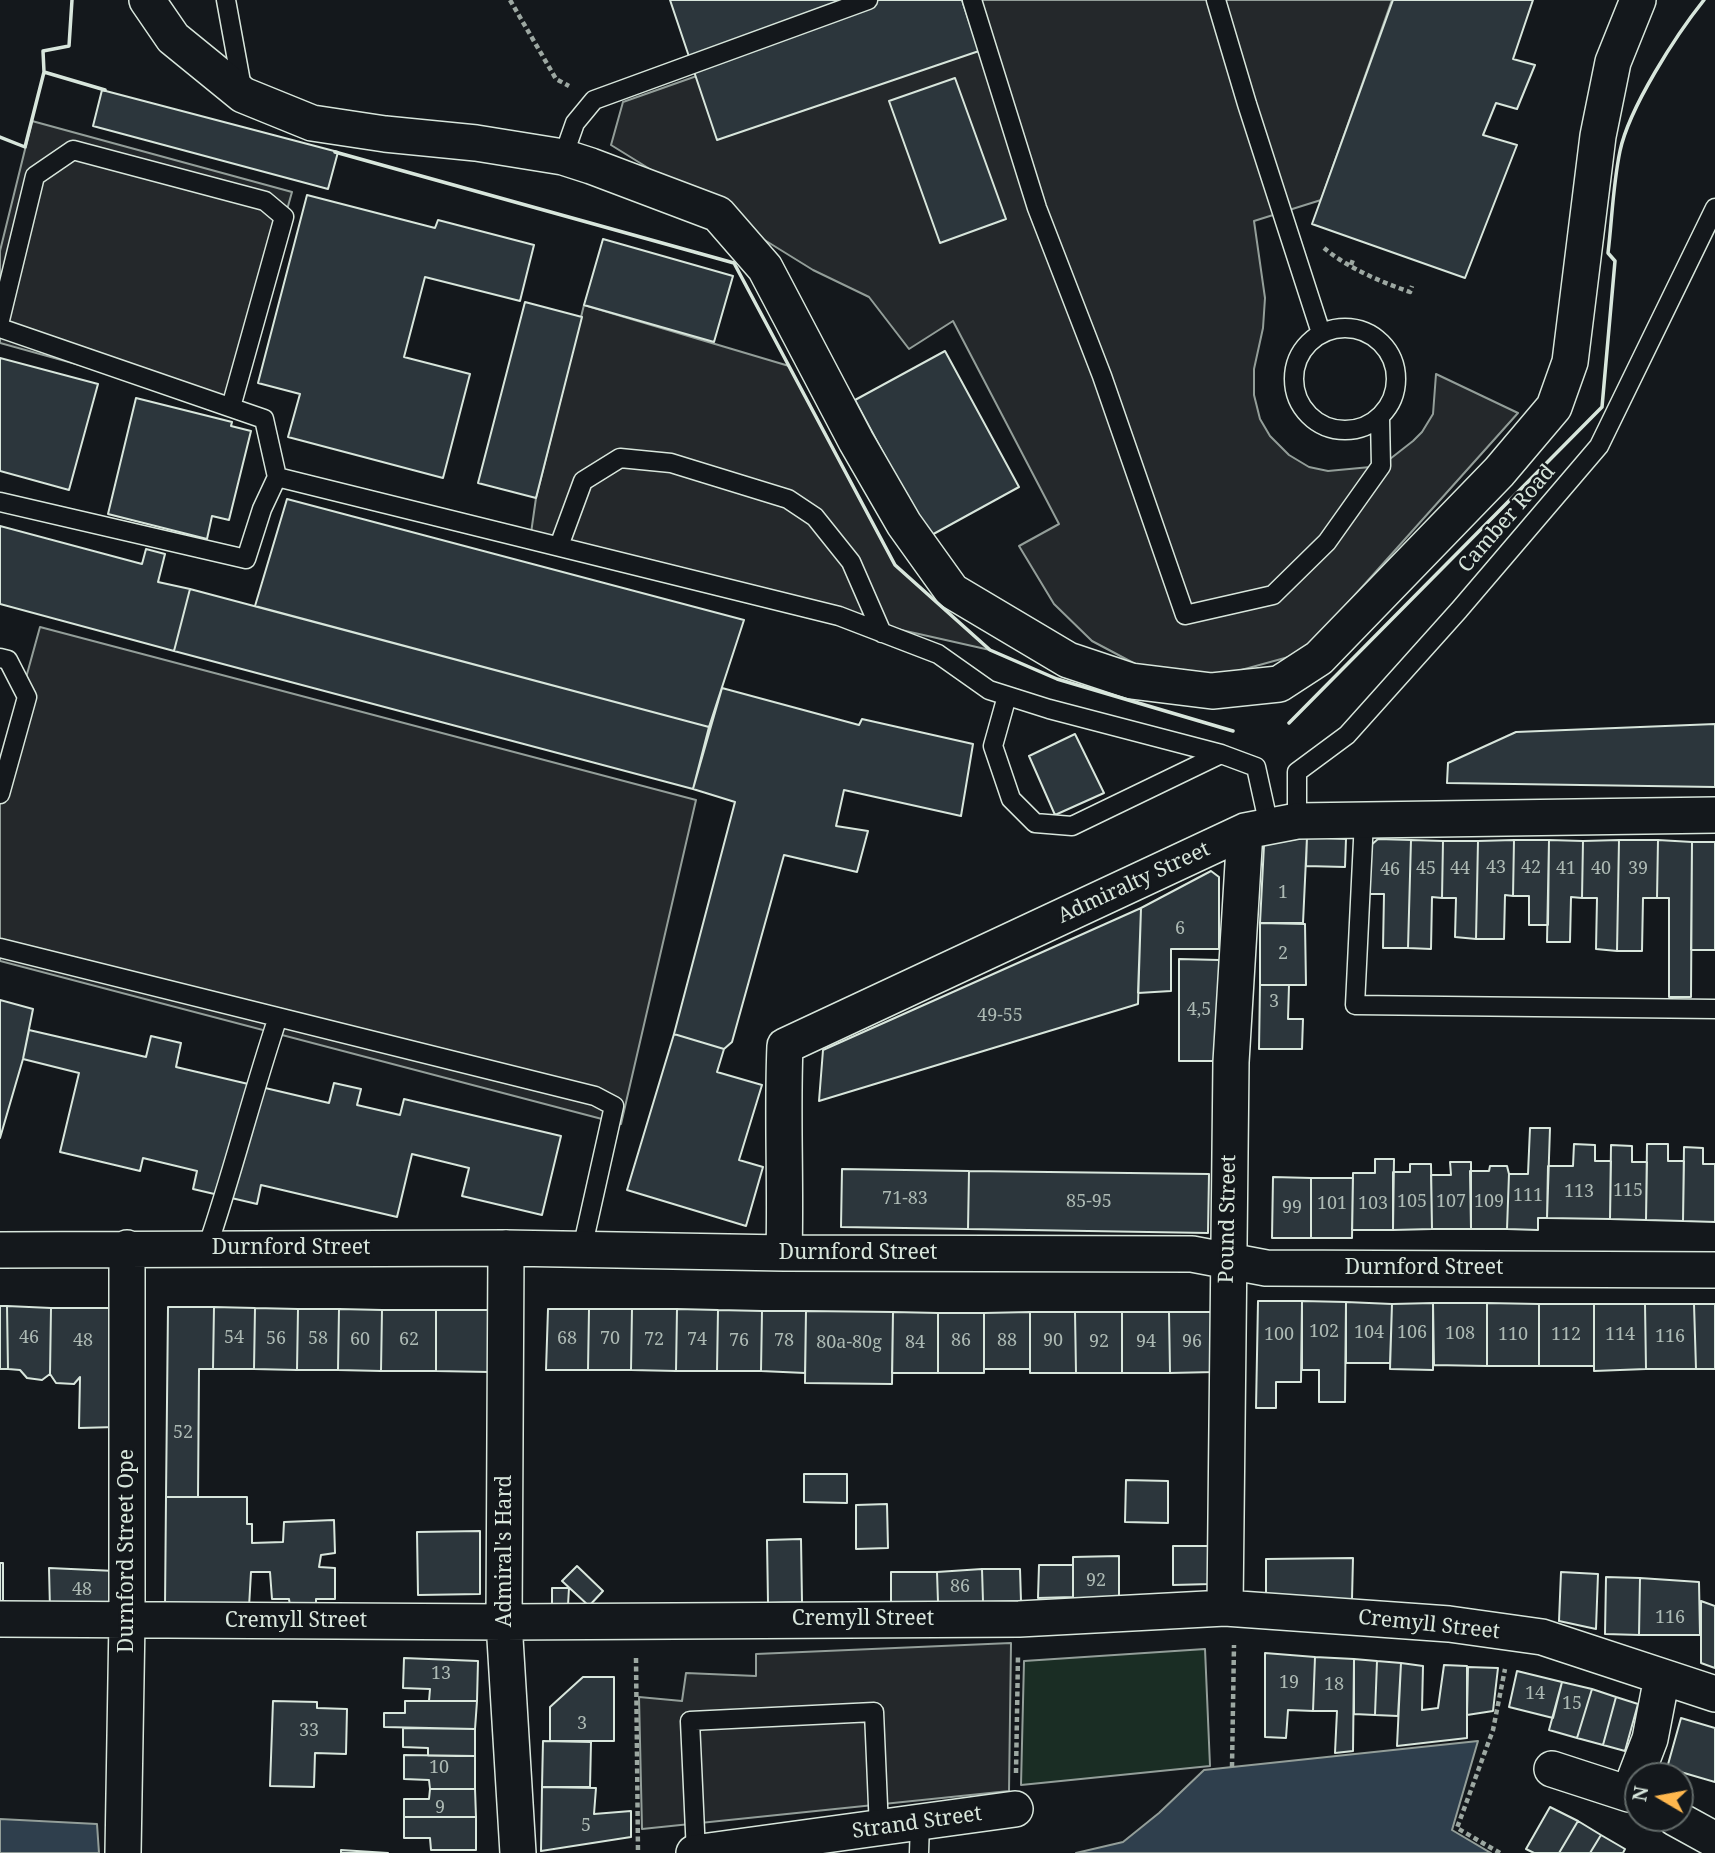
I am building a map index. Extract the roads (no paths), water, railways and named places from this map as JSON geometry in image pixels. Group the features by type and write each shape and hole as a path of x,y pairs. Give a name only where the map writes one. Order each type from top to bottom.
{"street":[{"path":"148,0 173,38 243,95 312,123 476,143 563,157 718,214 765,268 856,441 904,524 952,591 1068,660 1131,681 1212,691 1279,684 1319,658 1499,472 1554,407 1570,362 1598,136 1611,74 1623,34 1638,0"},
{"name":"Admiralty Street","path":"784,1253 786,1187 782,1108 785,1046 1270,826 1364,820 1715,815"},
{"name":"Pound Street","path":"1230,1609 1227,1261 1231,1062 1270,826"},
{"name":"Durnford Street Ope","path":"123,1853 127,1620 127,1248"},
{"name":"Durnford Street","path":"0,1250 506,1248 784,1253 1192,1254 1266,1268 1715,1270"},
{"name":"Admiral's Hard","path":"506,1248 504,1622 518,1853"},
{"name":"Cremyll Street","path":"0,1619 504,1622 1019,1619 1230,1609 1449,1624 1542,1637 1715,1694"},
{"path":"1644,1762 1662,1677"},
{"path":"1552,1769 1624,1793"},
{"name":"Strand Street","path":"695,1853 842,1843 879,1829 919,1838 1015,1809"},
{"path":"1694,1828 1715,1840"}],"lane":[{"path":"226,0 243,95"},
{"path":"563,157 575,123 594,100 868,0"},
{"path":"972,0 1037,208 1102,376 1185,615 1273,595 1328,542 1381,466 1380,418"},
{"path":"1216,0 1321,333"},
{"path":"0,320 35,176 73,150 265,201 284,217 232,407"},
{"name":"Camber Road","path":"1270,826 1297,772 1347,735 1459,610 1599,446 1715,208"},
{"path":"1352,327 1372,334 1394,360 1395,397 1380,418 1360,430 1327,428 1307,415 1297,401 1293,380 1297,359 1309,341 1321,333 1352,327"},
{"path":"0,328 264,419 277,477 262,509 246,559 0,502"},
{"path":"559,547 583,481 620,458 671,463 788,499 815,517 851,562 882,633"},
{"path":"277,477 839,616 938,654 989,690 1222,754 1256,768 1270,826"},
{"path":"0,658 8,660 27,697 0,794"},
{"path":"1007,696 993,746 1011,799 1035,822 1072,826 1222,754"},
{"path":"1364,820 1355,1005 1715,1009"},
{"path":"0,948 595,1096 614,1106 582,1249"},
{"path":"207,1248 225,1197 255,1086 278,1017"},
{"path":"695,1853 690,1721 874,1712 879,1829"}],"water":[{"path":"1478,1741 1452,1830 1491,1853 1076,1853 1123,1842 1159,1813 1204,1770"},
{"path":"0,1819 97,1824 99,1853 0,1853"}]}
